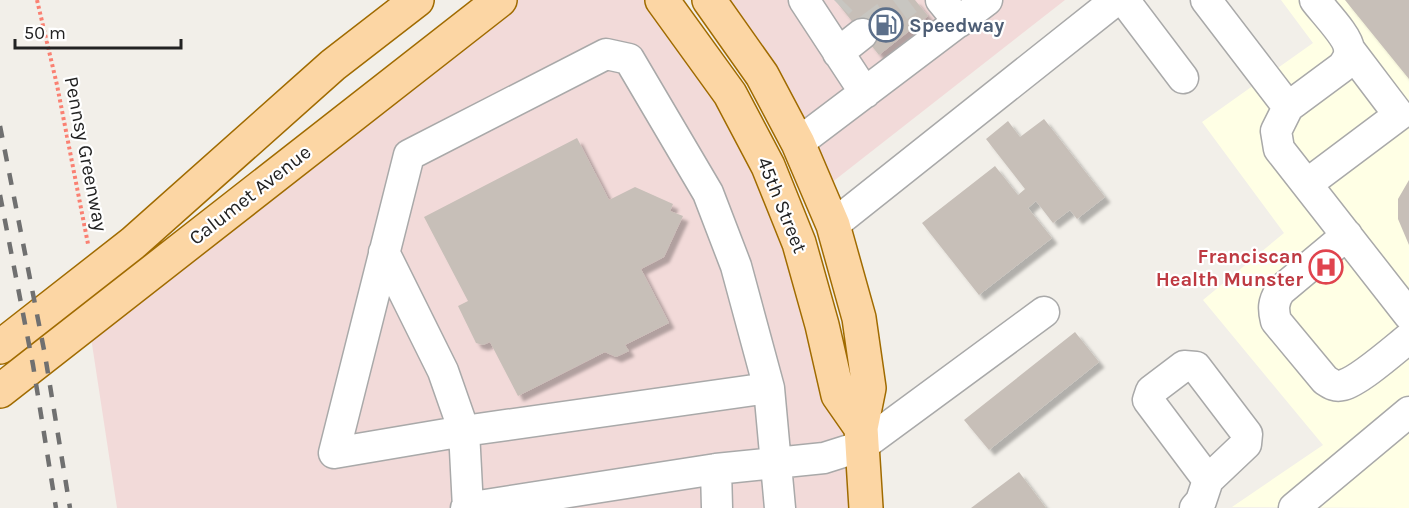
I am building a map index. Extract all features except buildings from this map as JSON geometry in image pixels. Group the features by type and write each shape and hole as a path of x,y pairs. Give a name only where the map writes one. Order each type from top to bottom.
{"main road":[{"name":"Calumet Avenue","path":"0,347 133,243 333,65 417,0"},
{"name":"Calumet Avenue","path":"0,391 500,0"},
{"name":"45th Street","path":"662,0 730,94 768,166 799,243 822,325 838,395 862,437"},
{"name":"45th Street","path":"709,0 762,75 798,143 833,225 858,318 869,388 862,437 866,508"}],"lane":[{"path":"798,143 865,93 950,11 987,0"},
{"path":"833,225 1116,0"},
{"path":"1124,0 1183,78"},
{"path":"1206,0 1288,107"},
{"path":"1307,184 1400,115 1315,0"},
{"path":"820,8 838,53 865,93"},
{"path":"838,53 862,34"},
{"path":"1349,49 1348,60 1342,67 1288,107 1276,131 1279,149 1409,315"},
{"path":"769,388 464,431 334,453 409,155 606,54 629,59 708,193 736,266 769,388 780,508"},
{"path":"1347,235 1280,291 1274,301 1273,310 1276,321 1325,380 1334,386 1354,380 1409,338"},
{"path":"384,252 443,371 464,431 467,508 716,469 824,458 862,437 1044,312"},
{"path":"1294,508 1409,412"},
{"path":"716,469 717,508"},
{"path":"1195,508 1201,501 1208,480"}],"path":[{"name":"Pennsy Greenway","path":"37,0 57,85 88,244"}],"shaded area":[{"path":"513,0 652,0 726,99 854,431 858,508 117,508 90,331"},
{"path":"718,0 1065,0 826,187"},
{"name":"Franciscan Health Munster","path":"1281,0 1409,0 1409,508 1232,507 1323,445 1203,300 1284,233 1202,122 1313,43"}],"tunnel":[{"path":"838,4 842,0"},
{"path":"862,34 908,0"}],"railway":[{"path":"0,126 45,355 70,508"},
{"path":"0,195 33,365 56,508"}],"place":[{"name":"Speedway","path":"886,25"},
{"name":"Franciscan Health Munster","path":"1326,267"}]}
